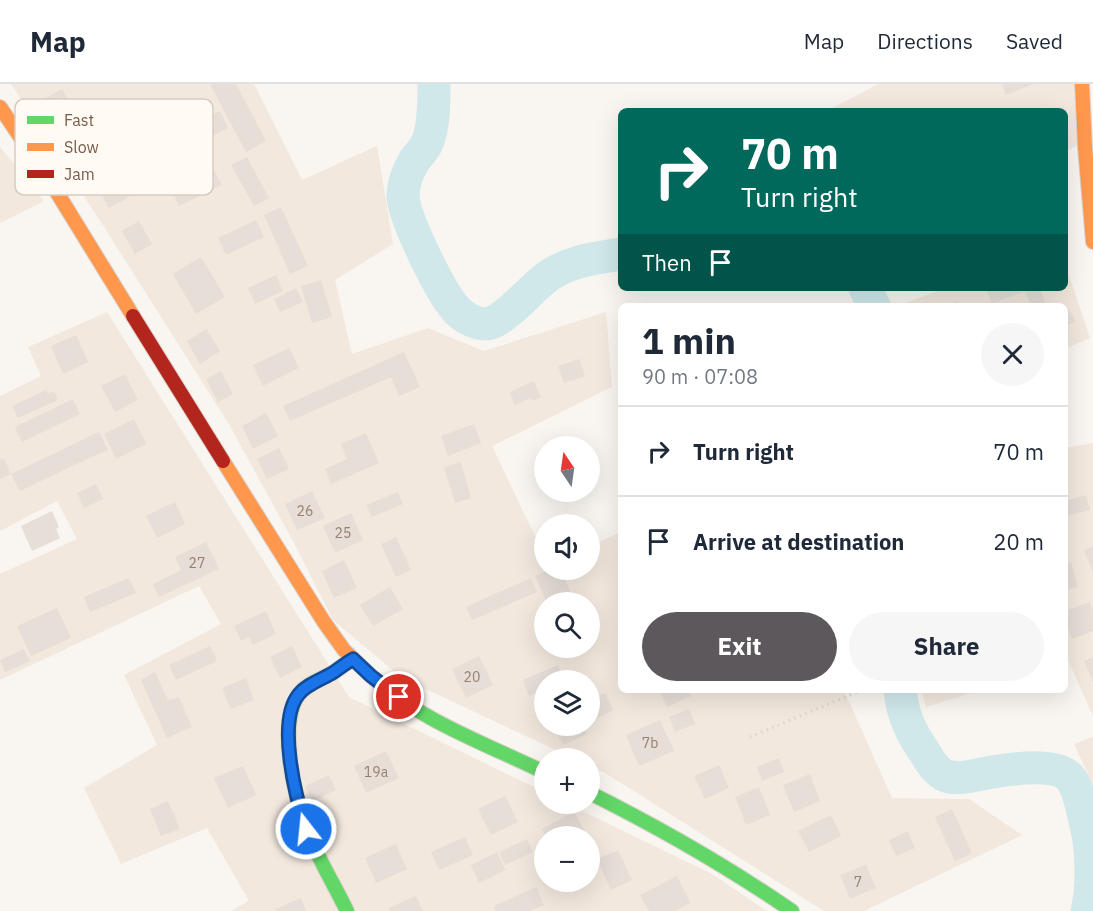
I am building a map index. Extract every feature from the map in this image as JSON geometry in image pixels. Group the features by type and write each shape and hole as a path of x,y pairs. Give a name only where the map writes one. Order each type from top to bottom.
{"street":[{"path":"1082,84 1093,242"},
{"path":"0,107 15,129"},
{"path":"59,195 310,602 338,642 386,689 411,706 534,767"},
{"path":"347,911 306,829 299,810 288,741 290,712 299,694 353,659"},
{"path":"600,798 750,882 792,911"}],"path":[{"path":"750,737 855,693"}],"shaded area":[{"path":"11,84 254,84 302,180 377,146 393,244 335,280 352,354 428,328 484,351 606,312 612,387 492,446 534,534 534,580 600,580 600,541 618,533 618,693 845,693 892,798 969,799 1022,835 864,911 824,911 600,771 600,748 552,748 402,678 333,620 230,426 83,195 213,195 213,99 21,99"},
{"path":"878,84 1074,84 1077,146 1068,150 1068,108 833,108"},
{"path":"0,147 15,165 15,195 39,195 44,201 0,223"},
{"path":"1068,273 1090,338 1068,348 1068,303 905,303 937,291 1068,291"},
{"path":"107,312 349,697 534,787 534,814 589,814 712,874 767,911 231,911 249,901 207,828 121,864 84,788 157,745 124,675 221,624 199,586 0,680 0,574 77,539 57,501 0,531 0,396 41,376 28,347"},
{"path":"1093,443 1093,716 1068,662 1068,447"},
{"path":"922,693 970,693 926,707"},
{"path":"1093,737 1093,785 1074,744"}],"building":[{"path":"210,84 236,84 266,141 246,152"},
{"path":"1002,84 1033,84 1006,95"},
{"path":"62,89 68,99 44,99"},
{"path":"220,111 228,128 213,136 213,115"},
{"path":"247,157 269,198 254,206 231,165"},
{"path":"213,170 222,185 213,189"},
{"path":"101,195 128,195 129,197 109,208"},
{"path":"174,195 202,195 179,206"},
{"path":"281,207 308,266 290,274 264,215"},
{"path":"256,220 264,237 226,255 218,238"},
{"path":"139,221 152,244 135,254 122,231"},
{"path":"201,257 225,297 196,314 173,274"},
{"path":"276,275 283,291 255,304 248,288"},
{"path":"321,280 332,317 312,323 301,286"},
{"path":"296,288 303,302 280,312 274,299"},
{"path":"987,291 1025,291 995,303 992,303"},
{"path":"1025,291 1041,291 1046,303 1030,303"},
{"path":"1068,308 1075,321 1068,325"},
{"path":"206,329 220,351 200,364 187,341"},
{"path":"76,335 88,362 63,374 51,346"},
{"path":"289,348 299,368 263,386 253,365"},
{"path":"404,352 420,387 399,396 391,377 290,421 283,406"},
{"path":"579,359 585,376 564,383 558,366"},
{"path":"221,371 233,394 218,402 206,379"},
{"path":"125,374 138,400 115,412 101,386"},
{"path":"534,381 541,397 532,401 531,398 515,405 510,392"},
{"path":"46,390 48,394 54,391 58,400 18,418 12,406"},
{"path":"73,399 80,414 22,442 15,427"},
{"path":"266,413 278,436 253,449 242,426"},
{"path":"134,419 146,444 116,459 104,434"},
{"path":"474,424 481,443 448,456 441,436"},
{"path":"99,432 108,450 20,491 11,474"},
{"path":"366,433 379,463 331,484 325,469 347,459 341,444"},
{"path":"279,448 289,469 267,479 257,459"},
{"path":"4,458 11,474 0,479 0,460"},
{"path":"461,462 471,498 455,503 444,467"},
{"path":"96,484 103,499 84,508 77,493"},
{"path":"312,491 325,518 297,530 285,504"},
{"path":"398,492 403,504 372,517 366,505"},
{"path":"1086,495 1090,510 1068,516 1068,500"},
{"path":"175,502 185,524 157,538 146,516"},
{"path":"52,511 59,527 56,529 60,538 32,551 21,526"},
{"path":"351,513 363,540 335,553 323,526"},
{"path":"396,537 411,570 396,577 381,544"},
{"path":"206,542 219,569 159,597 153,584 181,570 175,557"},
{"path":"1093,546 1093,572 1084,550"},
{"path":"344,560 357,588 334,598 322,571"},
{"path":"1071,562 1078,587 1068,589 1068,563"},
{"path":"129,578 136,593 90,612 84,597"},
{"path":"531,578 537,592 472,620 466,607"},
{"path":"537,580 565,580 570,592 542,592"},
{"path":"390,587 403,609 373,626 360,605"},
{"path":"1090,602 1093,611 1093,631 1072,639 1068,628 1068,610"},
{"path":"57,608 71,638 31,656 17,626"},
{"path":"266,611 276,634 253,645 249,637 241,641 234,626"},
{"path":"210,646 217,661 176,680 169,665"},
{"path":"292,646 302,667 280,678 270,657"},
{"path":"24,649 30,661 5,672 0,660"},
{"path":"479,656 493,685 466,698 452,669"},
{"path":"1093,657 1093,682 1084,661"},
{"path":"558,665 560,670 546,670"},
{"path":"155,672 168,701 179,697 192,727 167,738 141,680"},
{"path":"534,675 534,694 529,696 523,680"},
{"path":"246,678 254,700 231,709 222,688"},
{"path":"605,693 613,710 600,717 600,695"},
{"path":"660,693 690,693 691,696 667,707"},
{"path":"689,709 695,724 675,732 669,717"},
{"path":"660,720 674,751 639,766 626,735"},
{"path":"559,736 583,736 563,745"},
{"path":"386,751 399,778 366,793 354,766"},
{"path":"779,758 784,772 762,781 757,767"},
{"path":"719,765 729,788 705,799 694,776"},
{"path":"243,766 256,795 228,808 214,778"},
{"path":"810,774 820,801 794,812 783,785"},
{"path":"329,775 336,790 312,802 305,786"},
{"path":"759,787 770,815 746,825 735,797"},
{"path":"505,796 518,822 491,835 478,809"},
{"path":"168,801 180,829 161,836 150,809"},
{"path":"952,809 972,853 955,861 935,817"},
{"path":"570,814 575,814 582,826 548,826"},
{"path":"831,815 841,836 809,852 798,831"},
{"path":"908,831 915,848 896,856 889,840"},
{"path":"465,837 473,855 439,870 431,852"},
{"path":"527,839 533,852 505,865 499,852"},
{"path":"396,844 407,869 376,883 365,858"},
{"path":"618,850 632,880 611,890 600,866 600,858"},
{"path":"497,852 505,870 479,883 471,865"},
{"path":"866,865 876,888 850,899 840,875"},
{"path":"677,876 690,903 675,911 649,911 640,895"},
{"path":"534,888 534,892 538,892 544,905 530,911 496,911 494,906"},
{"path":"416,896 423,911 390,911 388,908"},
{"path":"301,898 306,911 276,911 275,909"}],"waterway":[{"path":"434,84 431,130 426,146 410,169 403,196 409,220 424,254 448,299 458,311 466,318 481,324 491,323 505,315 547,277 564,267 618,254"},
{"path":"866,291 872,303"},
{"path":"900,693 905,716 911,730 931,763 942,774 960,778 1013,769 1038,768 1059,771 1071,779 1080,798 1090,845 1091,880 1087,911"}],"traffic: fast":[{"path":"347,911 318,856 302,815 291,770 289,720 295,700 302,690 353,659"},
{"path":"369,674 388,690 430,717 534,767"},
{"path":"600,798 693,849 792,911"}],"traffic: slow":[{"path":"1082,84 1093,242"},
{"path":"0,107 15,129"},
{"path":"59,195 133,316"},
{"path":"223,461 324,622 344,650 369,674"}],"traffic: jam":[{"path":"133,316 223,461"}],"route":[{"path":"306,829 299,810 288,741 289,718 292,706 299,694 353,659 386,689 399,697"}]}
